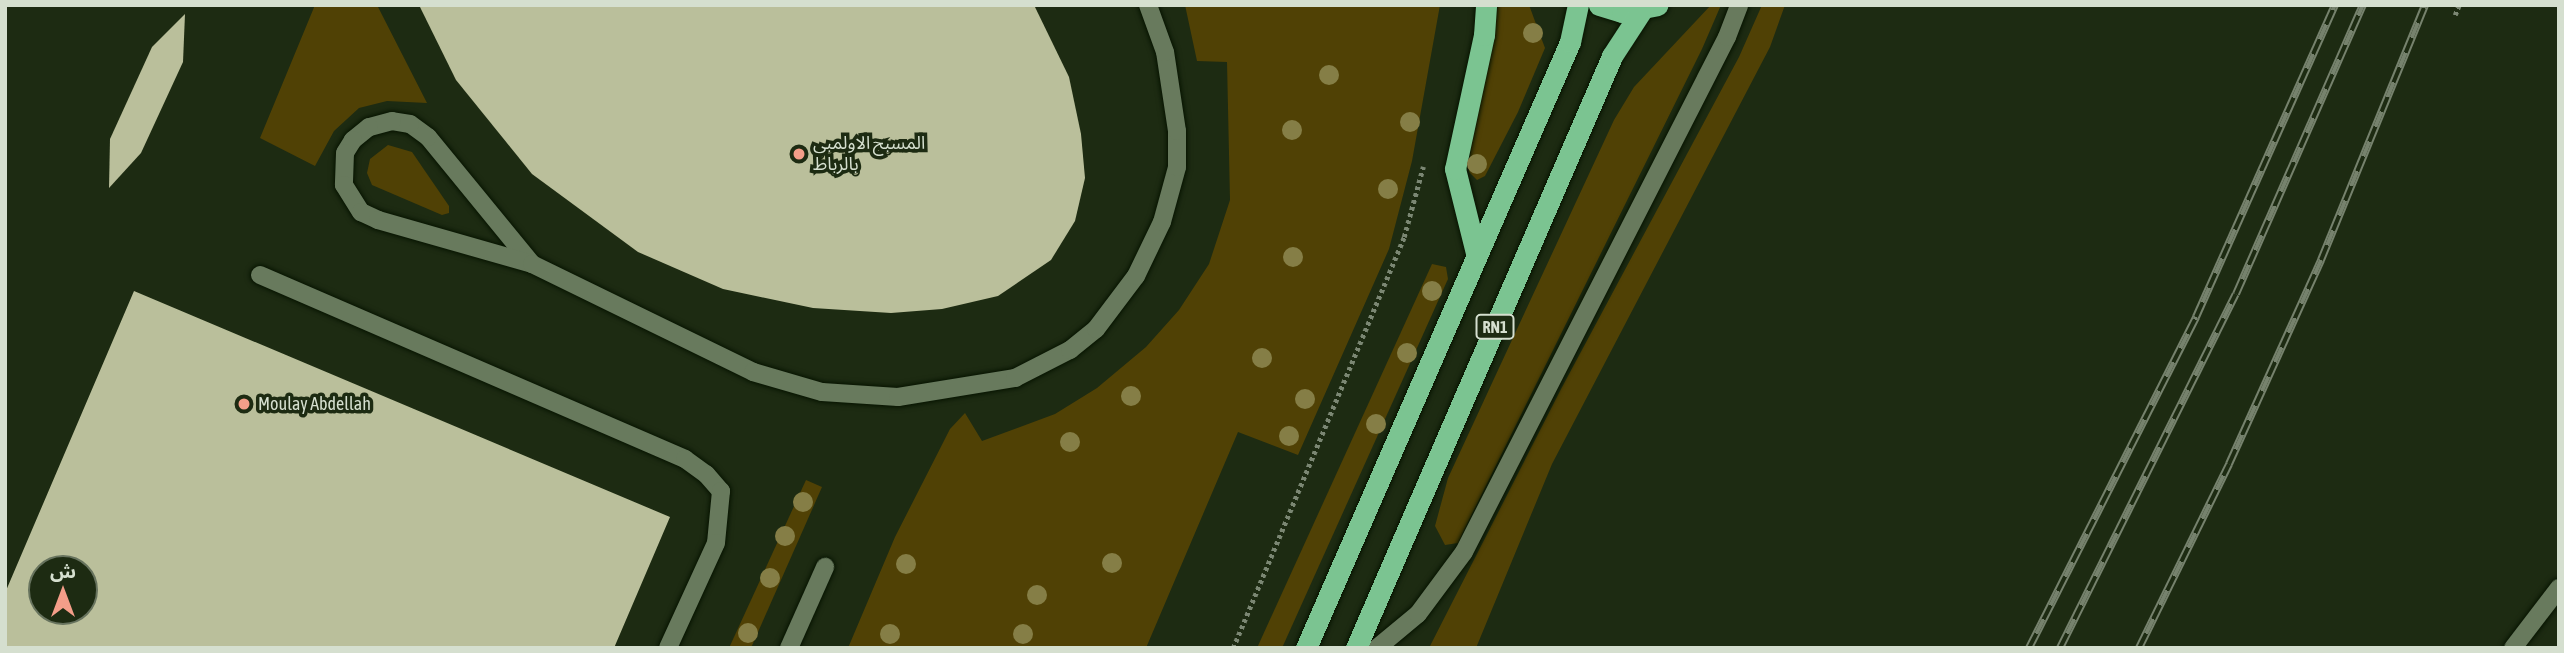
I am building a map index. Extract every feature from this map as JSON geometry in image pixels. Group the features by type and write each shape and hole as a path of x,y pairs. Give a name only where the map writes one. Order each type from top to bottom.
{"highway":[{"path":"1476,253 1455,169 1484,35 1486,5"},
{"name":"RN1","path":"1306,648 1570,42 1578,5"},
{"name":"RN1","path":"1599,5 1622,12 1649,8"},
{"name":"RN1","path":"1356,648 1612,56 1649,8"}],"street":[{"path":"532,264 428,137 410,124 392,121 369,127 353,140 345,153 344,186 361,212 378,220 532,264 753,372 822,392 898,397 1015,378 1070,350 1096,329 1136,276 1162,222 1177,167 1177,131 1165,52 1147,5"},
{"path":"1377,648 1418,614 1464,552 1727,37 1739,5"},
{"path":"260,275 685,459 706,474 721,491 716,542 668,648"},
{"path":"789,648 825,567"},
{"path":"2513,648 2559,588"}],"path":[{"path":"2455,15 2459,5"},
{"path":"1233,648 1404,237 1424,164"}],"shaded area":[{"path":"315,5 377,5 427,103 387,101 359,108 334,131 315,166 260,138"},
{"path":"1185,5 1440,5 1412,161 1389,249 1298,455 1238,432 1146,648 848,648 895,537 950,429 965,413 982,441 1055,414 1097,388 1146,347 1179,310 1209,264 1230,200 1227,62 1197,61"},
{"path":"1498,5 1529,5 1545,48 1518,112 1485,176 1477,180 1469,172 1471,144"},
{"path":"1711,5 1721,5 1702,49 1458,543 1445,545 1435,526 1448,478 1614,120 1634,87"},
{"path":"1762,5 1785,5 1770,47 1552,464 1476,648 1429,648 1561,389 1739,57"},
{"path":"388,145 412,152 449,206 449,213 442,215 372,185 367,173 370,159"},
{"path":"1432,264 1446,267 1448,279 1282,648 1257,648"},
{"path":"806,480 822,487 751,648 729,648"}],"building":[{"name":"المسبح الاولمبي بالرباط","path":"419,5 1034,5 1069,77 1081,134 1085,178 1075,221 1051,260 998,296 942,309 891,313 813,308 723,289 638,252 532,174 456,80"},
{"path":"185,14 183,62 141,153 109,188 110,139 152,47"},
{"name":"Moulay Abdellah","path":"134,291 670,517 614,648 5,648 5,593"}],"railway":[{"path":"2029,648 2196,317 2335,5"},
{"path":"2060,648 2236,294 2363,5"},
{"path":"2139,648 2229,464 2321,260 2425,5"}],"place":[{"name":"المسبح الاولمبي بالرباط","path":"799,154"},
{"name":"Moulay Abdellah","path":"244,404"}]}
